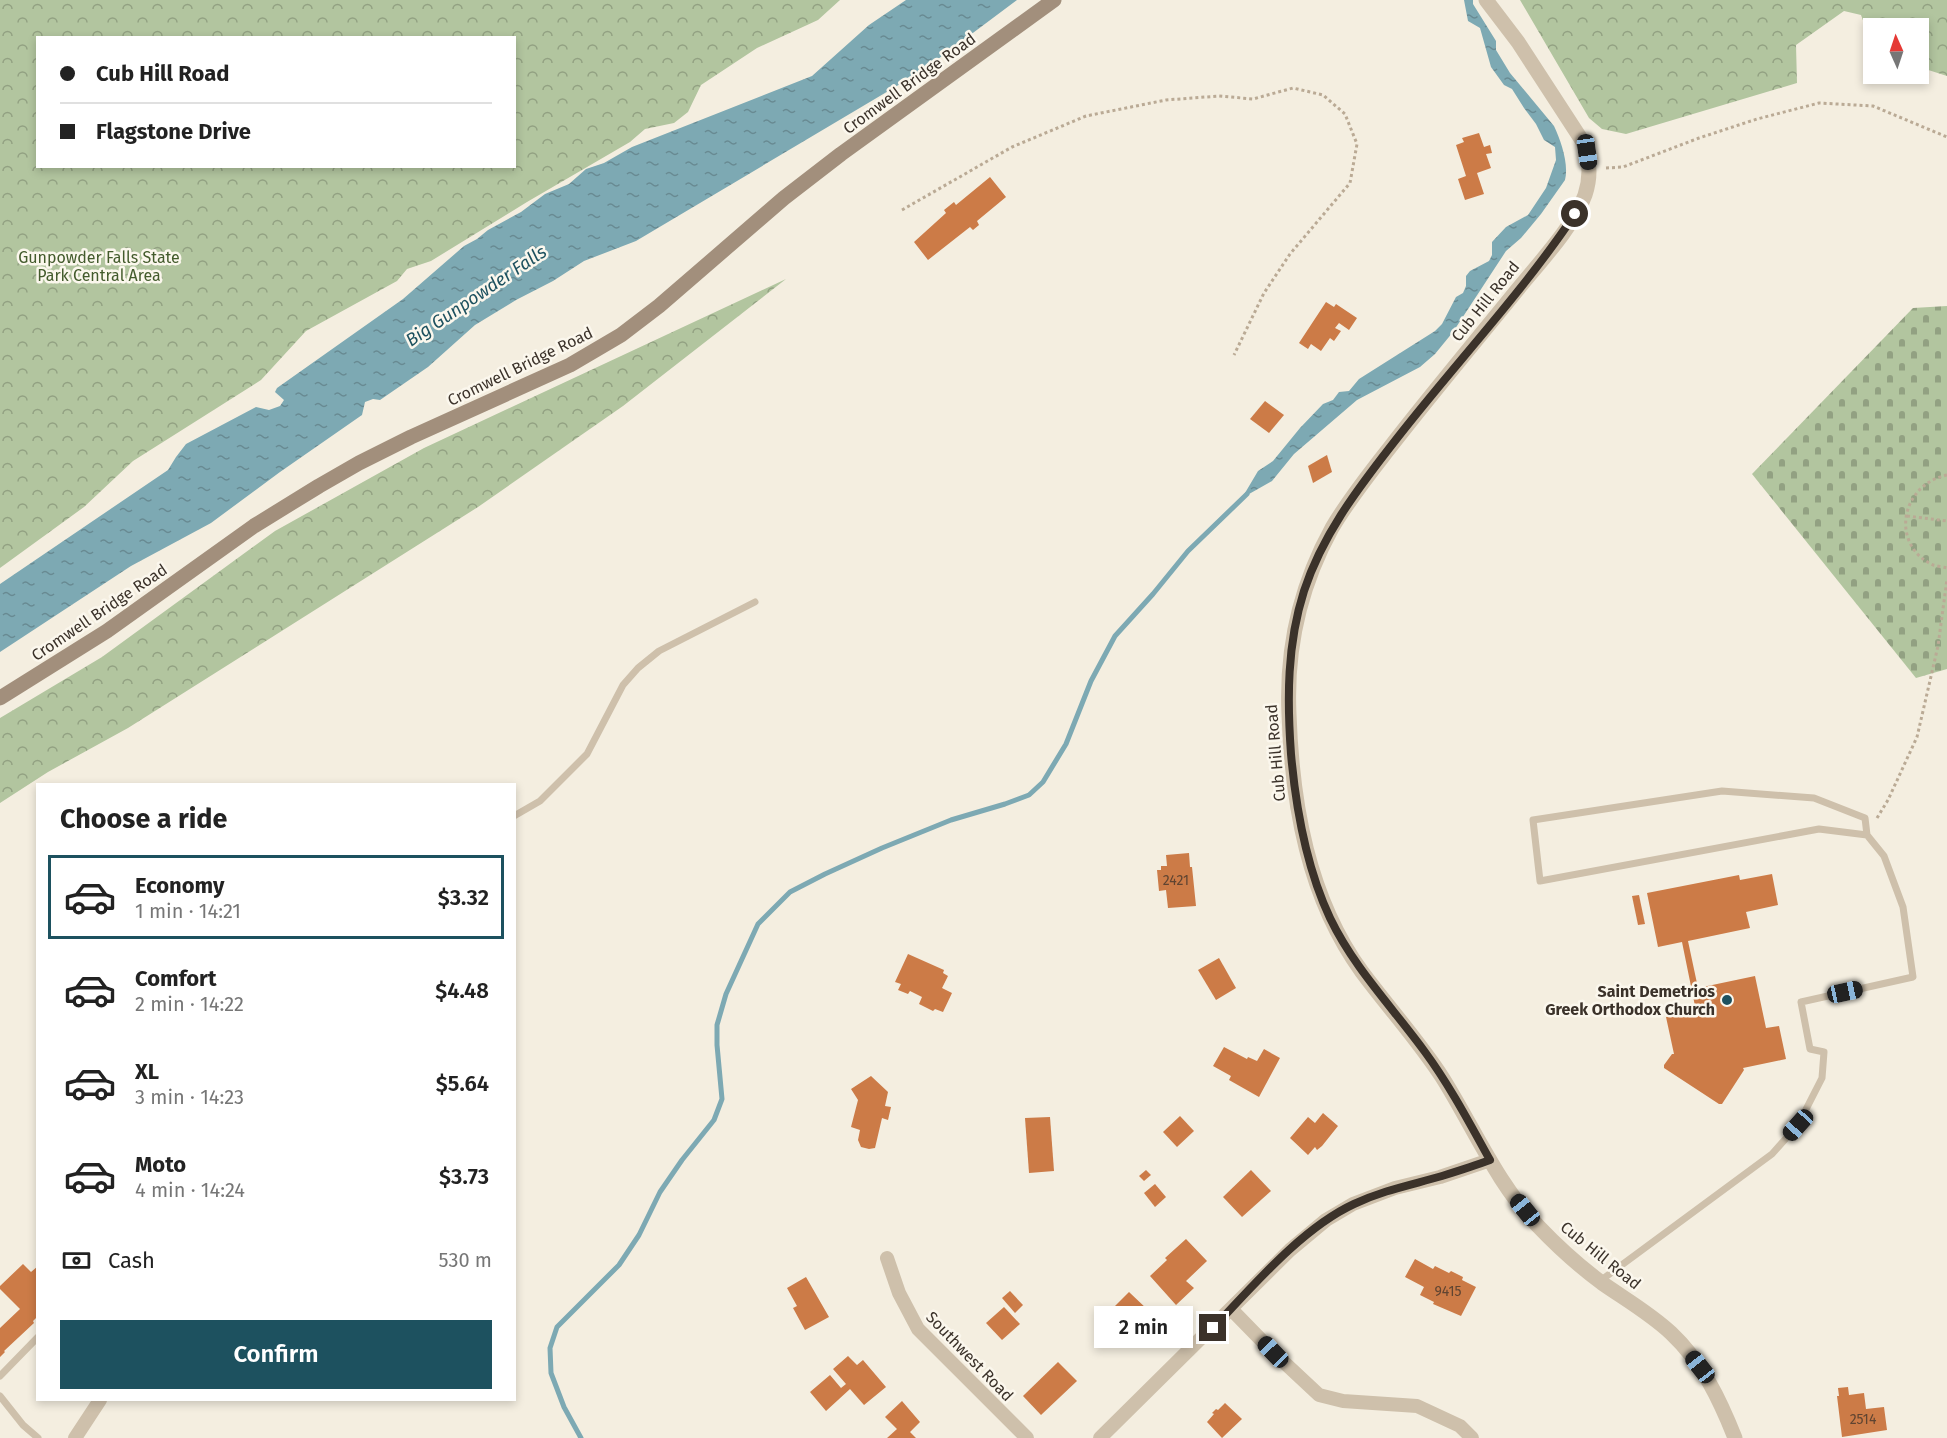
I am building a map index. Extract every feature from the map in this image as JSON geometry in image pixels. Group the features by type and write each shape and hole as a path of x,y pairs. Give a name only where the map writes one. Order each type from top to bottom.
{"main road":[{"name":"Cromwell Bridge Road","path":"0,698 107,631 254,526 319,486 411,437 570,365 621,335 659,306 784,198 1054,0"}],"street":[{"name":"Cub Hill Road","path":"1486,0 1518,42 1568,117 1587,152 1589,170 1584,197 1570,221 1542,259 1419,409 1346,506 1317,559 1296,620 1288,683 1293,777 1303,837 1318,889 1330,919 1346,948 1427,1054 1515,1198 1535,1223 1565,1252 1600,1281 1671,1332 1686,1348 1712,1386 1735,1438"},
{"path":"1100,1438 1290,1250 1326,1220 1353,1204 1395,1188 1440,1177 1490,1160"},
{"name":"Southwest Road","path":"886,1258 899,1293 918,1329 1027,1438"},
{"path":"1231,1309 1319,1395 1343,1401 1417,1406 1460,1426 1472,1438"},
{"path":"75,1438 99,1401"}],"lane":[{"path":"516,815 540,801 587,754 623,685 639,668 659,651 755,602"},
{"path":"1600,1281 1772,1154 1798,1125 1822,1078 1824,1052 1810,1049 1801,1002 1913,977 1903,907 1884,856 1867,835 1865,818 1814,798 1722,791 1533,820 1540,880 1819,829 1867,835"},
{"path":"0,1376 36,1339"},
{"path":"0,1396 23,1425 38,1438"}],"path":[{"path":"902,210 1012,147 1086,116 1166,100 1219,96 1253,99 1293,88 1323,94 1345,114 1357,144 1350,183 1290,254 1264,293 1234,355"},
{"path":"1589,170 1623,167 1757,119 1819,103 1873,106 1947,137"},
{"path":"1947,475 1935,478 1922,486 1912,498 1906,516 1906,528 1911,543 1920,556 1933,565 1947,568"},
{"path":"1906,516 1947,521"},
{"path":"1867,835 1888,800 1917,737 1938,645 1947,579"}],"green space":[{"name":"Gunpowder Falls State Park Central Area","path":"0,0 840,0 818,20 757,48 701,85 688,112 674,123 645,129 630,142 431,261 407,269 397,281 306,331 261,380 133,461 84,507 0,568"},
{"path":"1520,0 1947,0 1947,76 1929,70 1929,18 1863,18 1863,20 1861,15 1844,11 1796,45 1797,83 1626,134 1602,129 1589,118"},
{"path":"786,279 623,406 478,507 128,728 48,772 0,803 0,718 102,657 275,531 424,448"},
{"path":"1947,306 1947,669 1916,678 1752,474 1913,308"}],"water":[{"name":"Big Gunpowder Falls","path":"906,0 1017,0 922,71 636,241 584,261 475,325 428,367 380,400 373,399 365,402 362,415 211,523 131,566 0,652 0,584 168,470 186,444 256,407 269,410 280,406 284,400 275,392 277,388 403,299 464,246 521,212 545,194 569,184 586,169 604,163 632,147 812,76 869,25"},
{"path":"1464,0 1473,0 1473,4 1496,41 1496,50 1510,73 1554,126 1562,145 1565,180 1541,214 1521,238 1506,251 1453,332 1435,354 1420,367 1357,400 1294,454 1272,481 1242,498 1258,471 1273,461 1323,404 1333,400 1339,392 1349,391 1359,379 1435,331 1442,324 1456,297 1463,293 1466,276 1470,271 1489,261 1492,255 1492,242 1506,227 1528,215 1546,188 1556,160 1555,147 1544,140 1512,89 1504,85 1491,67 1480,28 1468,21"}],"building":[{"path":"1479,133 1484,147 1490,145 1492,153 1486,154 1491,168 1477,173 1484,194 1465,200 1458,179 1466,176 1456,145 1464,142 1462,138"},
{"path":"990,177 1006,197 977,221 979,225 973,230 970,227 928,260 914,242 946,213 944,210 954,202 956,205"},
{"path":"1326,302 1334,307 1336,304 1357,318 1349,330 1339,323 1335,328 1341,331 1334,341 1330,338 1321,351 1311,344 1308,349 1299,343"},
{"path":"1265,401 1284,415 1269,433 1250,419"},
{"path":"1327,455 1332,472 1313,483 1308,466"},
{"path":"1189,853 1196,906 1168,908 1166,890 1159,891 1157,870 1161,870 1161,866 1167,866 1166,855"},
{"name":"Saint Demetrios Greek Orthodox Church","path":"1772,874 1778,905 1746,912 1750,928 1688,941 1698,988 1755,976 1766,1028 1779,1026 1786,1059 1743,1068 1744,1070 1722,1104 1719,1104 1664,1068 1674,1054 1666,1017 1696,1011 1682,942 1658,947 1647,893 1739,875 1740,880"},
{"path":"1639,895 1645,924 1638,925 1632,896"},
{"path":"908,954 944,970 943,973 948,976 942,988 952,993 943,1012 935,1009 933,1011 919,1004 922,997 910,991 908,994 898,990 901,984 895,982"},
{"path":"1219,958 1236,988 1216,1000 1198,970"},
{"path":"1224,1047 1247,1059 1248,1057 1257,1061 1264,1049 1280,1058 1259,1097 1229,1080 1231,1076 1213,1066"},
{"path":"871,1076 888,1092 885,1106 891,1107 888,1120 882,1118 875,1148 869,1149 861,1147 858,1140 860,1130 851,1127 858,1100 851,1089"},
{"path":"1323,1113 1338,1126 1322,1146 1317,1150 1315,1147 1308,1155 1290,1138 1308,1117 1315,1123"},
{"path":"1180,1116 1194,1131 1177,1147 1163,1132"},
{"path":"1050,1117 1054,1171 1029,1173 1025,1118"},
{"path":"1146,1170 1151,1175 1144,1181 1139,1176"},
{"path":"1251,1170 1271,1191 1242,1217 1223,1197"},
{"path":"1155,1184 1166,1197 1155,1207 1144,1193"},
{"path":"1186,1239 1207,1261 1186,1281 1194,1288 1176,1305 1150,1276 1167,1260 1165,1258"},
{"path":"1415,1259 1433,1269 1435,1266 1449,1273 1451,1271 1476,1287 1461,1316 1433,1304 1434,1302 1420,1295 1424,1287 1405,1277"},
{"path":"23,1264 31,1272 36,1268 36,1318 34,1323 0,1357 0,1328 20,1309 0,1289 0,1286"},
{"path":"806,1277 829,1317 805,1330 793,1308 797,1306 787,1288"},
{"path":"1010,1291 1023,1305 1015,1313 1002,1298"},
{"path":"1129,1292 1148,1310 1112,1345 1094,1327 1106,1312 1108,1313"},
{"path":"1004,1307 1020,1324 1002,1340 986,1323"},
{"path":"848,1356 857,1365 863,1360 886,1387 864,1405 850,1389 826,1411 810,1392 830,1375 841,1388 846,1384 833,1369"},
{"path":"1058,1362 1077,1381 1041,1415 1023,1396"},
{"path":"1848,1387 1849,1395 1864,1393 1866,1409 1884,1407 1887,1430 1842,1437 1837,1396 1839,1396 1838,1388"},
{"path":"902,1401 920,1422 910,1432 916,1438 887,1438 897,1429 885,1417"},
{"path":"1225,1403 1242,1419 1222,1438 1207,1422 1214,1414 1212,1413"}],"waterway":[{"path":"581,1438 564,1407 551,1373 550,1348 557,1327 619,1265 639,1235 660,1192 714,1120 722,1099 717,1025 726,994 758,924 790,892 825,874 951,820 1029,795 1043,782 1066,744 1091,681 1115,636 1188,551 1247,494"}],"place":[{"name":"Saint Demetrios Greek Orthodox Church","path":"1727,1000"}],"route":[{"path":"1213,1328 1290,1250 1326,1220 1353,1204 1395,1188 1440,1177 1490,1160 1427,1054 1361,970 1330,919 1308,859 1301,825 1293,777 1288,683 1296,620 1317,559 1331,530 1346,506 1419,409 1542,259 1575,214"}]}
